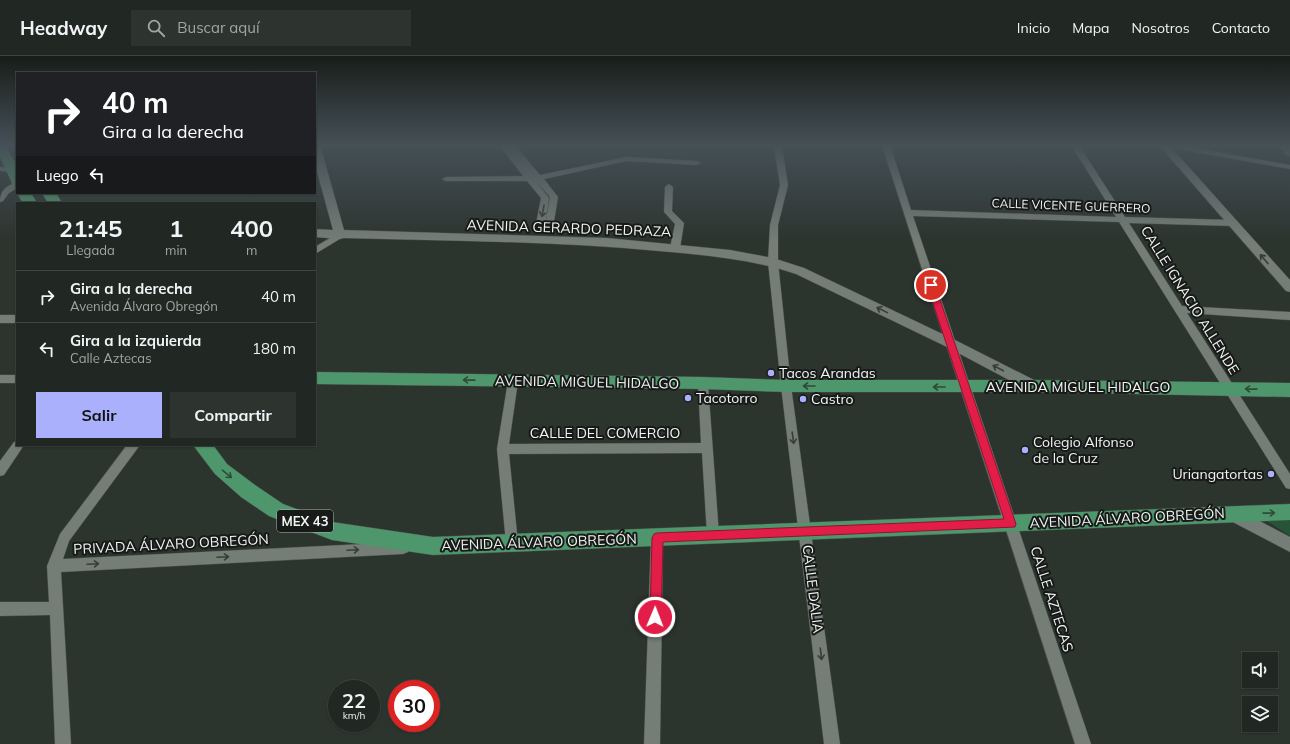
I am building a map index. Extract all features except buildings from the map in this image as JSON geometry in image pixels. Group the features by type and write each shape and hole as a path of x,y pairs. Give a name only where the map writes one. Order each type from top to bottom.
{"main road":[{"name":"AVENIDA MIGUEL HIDALGO","path":"316,378 703,383 786,386 1033,386 1290,390"},
{"name":"AVENIDA ÁLVARO OBREGÓN","path":"203,446 221,469 248,491 276,510 332,531 432,546 1290,512"}],"street":[{"path":"316,250 340,235 324,177"},
{"path":"446,178 519,177"},
{"path":"528,177 545,198 540,229 547,229 549,227 554,197 538,178"},
{"path":"529,177 542,177"},
{"name":"CALLE DALIA","path":"783,177 784,185 774,225 773,262 786,386 806,532 832,744"},
{"name":"CALLE AZTECAS","path":"896,177 964,387 1011,524 1083,744"},
{"name":"CALLE IGNACIO ALLENDE","path":"1096,177 1290,484"},
{"path":"1193,177 1290,288"},
{"path":"0,198 6,191 16,186"},
{"path":"669,187 668,212 680,223 675,248"},
{"name":"CALLE VICENTE GUERRERO","path":"908,213 1233,223"},
{"name":"AVENIDA GERARDO PEDRAZA","path":"316,234 607,242 730,254 773,262 800,271 950,343 1033,386"},
{"path":"1180,309 1290,316"},
{"path":"0,319 16,319"},
{"path":"0,379 16,379"},
{"path":"512,542 503,449 513,381"},
{"path":"703,383 713,535"},
{"path":"0,471 17,446"},
{"path":"63,744 54,566 64,538 133,446"},
{"name":"CALLE DEL COMERCIO","path":"503,449 707,448"},
{"path":"1234,514 1290,545"},
{"path":"652,744 657,538"},
{"name":"PRIVADA ÁLVARO OBREGÓN","path":"54,566 432,546"},
{"path":"0,609 57,608"}],"green space":[{"path":"1259,516 1290,516 1290,536"}],"place":[{"name":"Tacos Arandas","path":"771,373"},
{"name":"Tacotorro","path":"688,398"},
{"name":"Castro","path":"803,399"},
{"name":"Colegio Alfonso de la Cruz","path":"1025,450"},
{"name":"Uriangatortas","path":"1271,474"}],"route":[{"path":"655,617 657,538 1011,524 931,285"}]}
